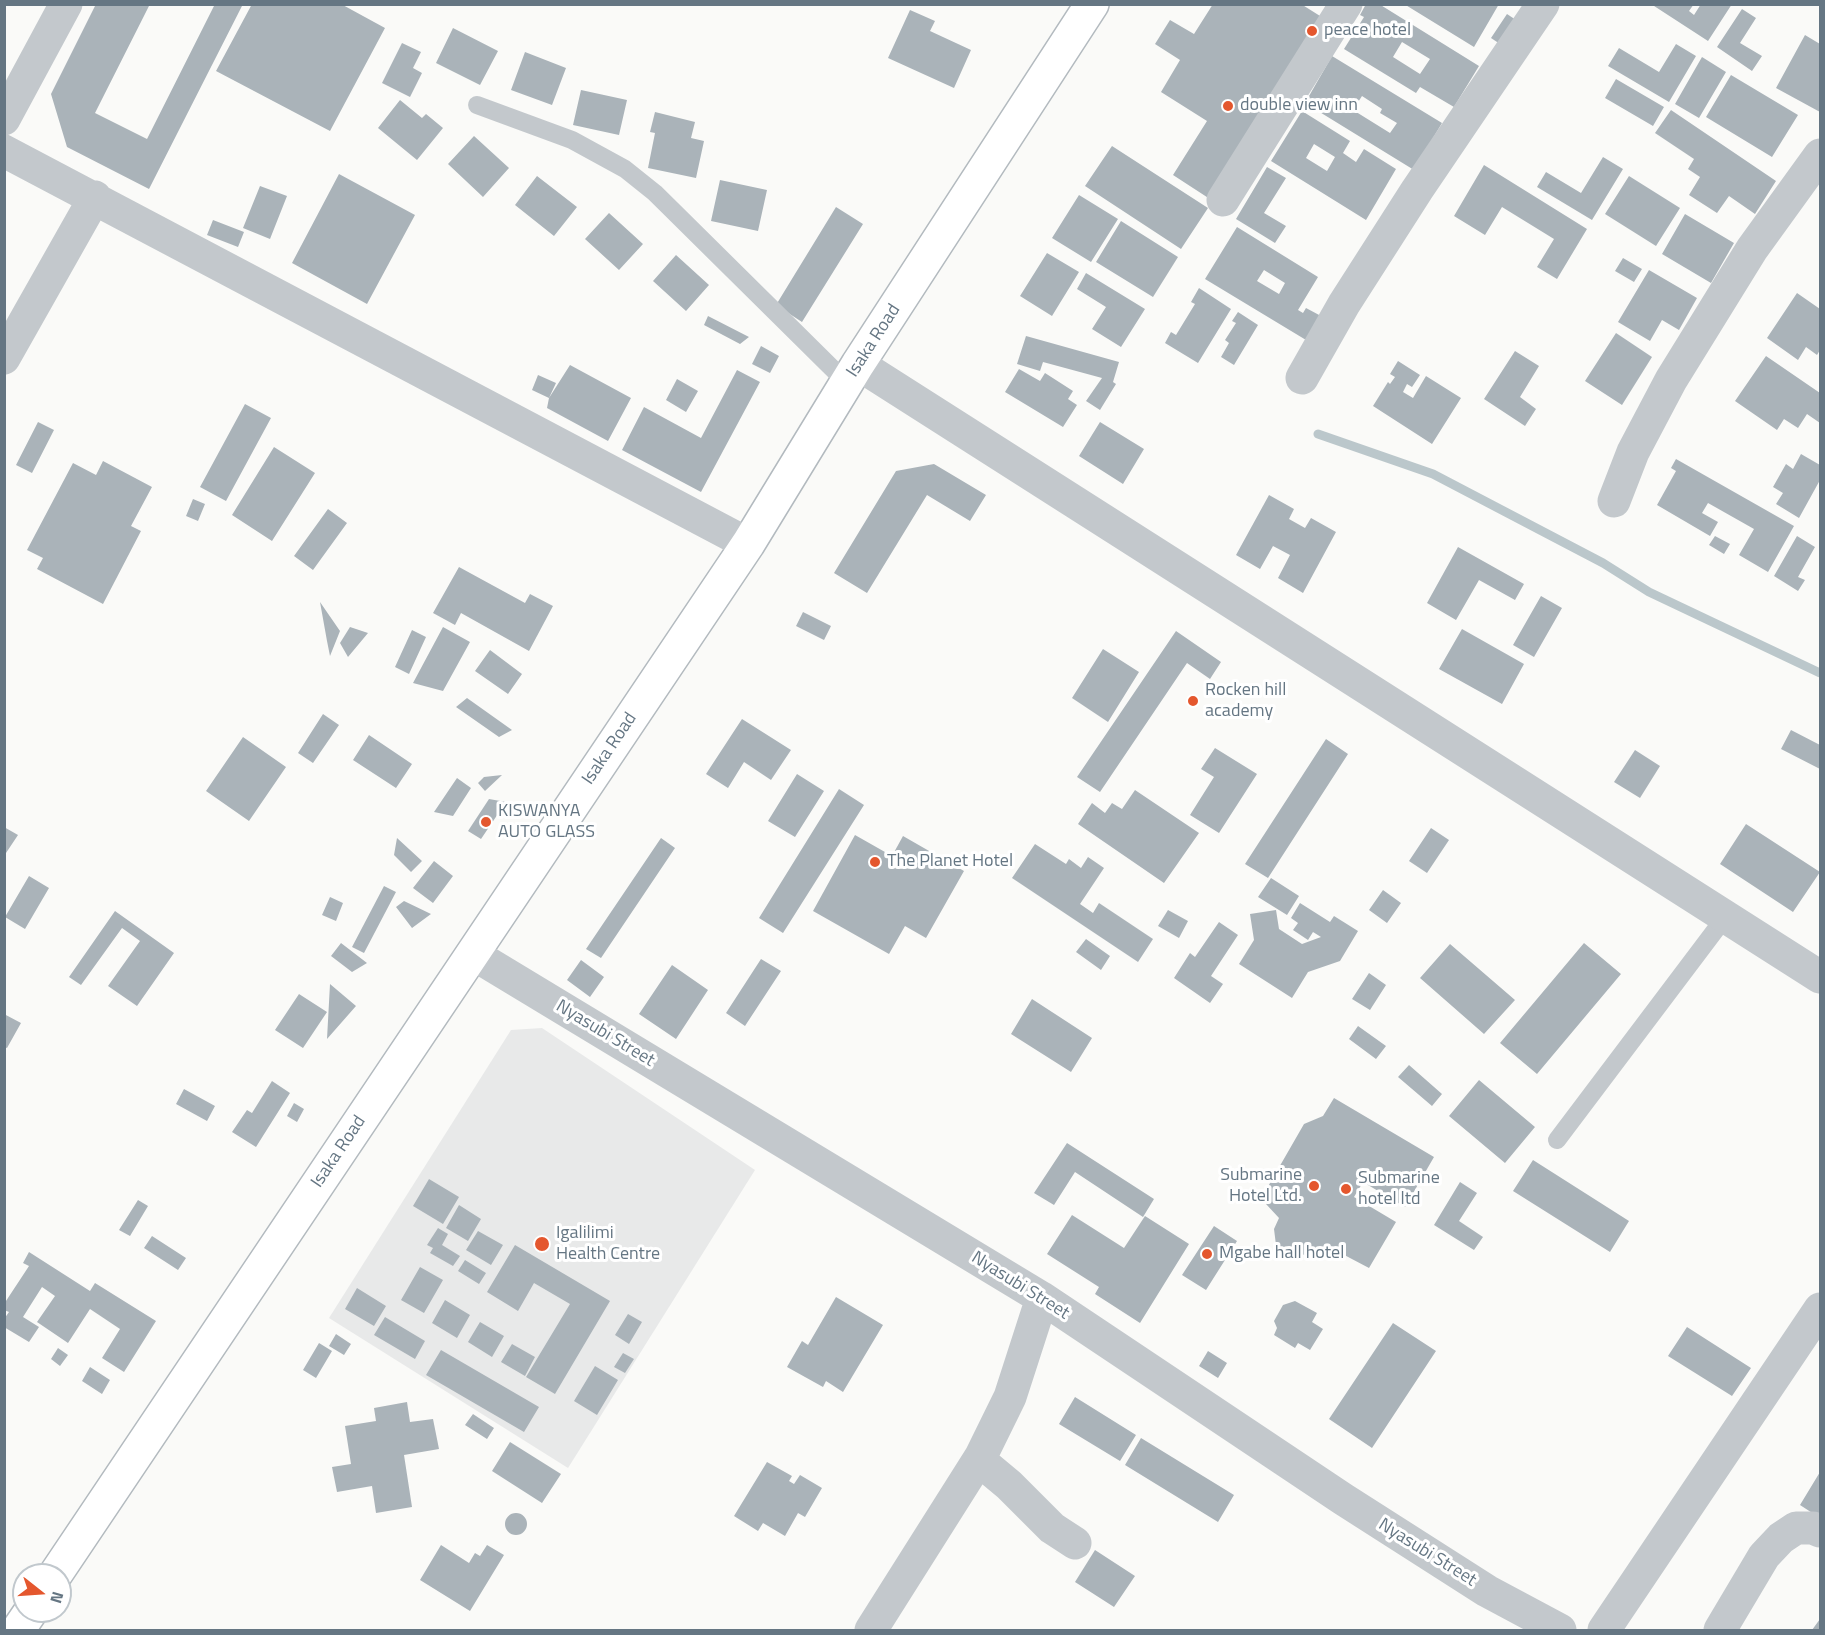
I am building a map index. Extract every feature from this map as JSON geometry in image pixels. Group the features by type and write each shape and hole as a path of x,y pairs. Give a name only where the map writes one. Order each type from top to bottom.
{"street":[{"path":"4,119 66,4"},
{"name":"Isaka Road","path":"63,1563 748,544 853,372 1092,4"},
{"path":"1223,200 1346,4"},
{"path":"1302,378 1344,304 1543,4"},
{"path":"4,151 748,544"},
{"path":"1614,501 1632,452 1671,380 1752,249 1821,155"},
{"path":"4,358 95,198"},
{"path":"853,372 1821,977"},
{"name":"Nyasubi Street","path":"473,954 1042,1298 1343,1499 1486,1591 1560,1630"},
{"path":"871,1630 979,1460 1010,1397 1042,1298"},
{"path":"1604,1630 1821,1309"},
{"path":"979,1460 1009,1485 1052,1528 1075,1543"},
{"path":"1720,1630 1764,1556 1781,1538 1796,1528 1813,1528 1821,1531"}],"lane":[{"path":"477,105 572,140 625,169 655,193 842,378 853,372"},
{"path":"1557,1140 1726,916"}],"shaded area":[{"name":"Igalilimi Health Centre","path":"542,1028 755,1170 568,1468 329,1318 511,1030"}],"building":[{"path":"96,4 150,4 95,113 147,139 215,4 243,4 149,189 67,147 51,94"},
{"path":"252,4 341,4 385,28 330,131 216,71"},
{"name":"double view inn","path":"1213,4 1301,4 1328,21 1213,201 1173,175 1207,121 1161,92 1180,60 1155,44 1170,20 1194,34"},
{"path":"1366,4 1379,4 1479,66 1454,107 1420,87 1416,93 1344,49 1364,17 1360,15","holes":["1402,42 1430,59 1420,74 1393,57"]},
{"path":"1404,4 1499,4 1474,47"},
{"path":"1651,4 1694,4 1689,11 1694,15 1701,4 1732,4 1708,41"},
{"path":"1742,9 1756,18 1740,43 1762,56 1752,71 1717,47"},
{"path":"910,10 935,21 930,31 971,50 954,88 888,58"},
{"path":"1507,14 1519,22 1503,46 1491,38"},
{"path":"453,28 498,51 480,85 436,63"},
{"path":"1805,35 1820,44 1820,112 1776,88"},
{"path":"402,43 421,52 413,68 422,73 410,97 382,83"},
{"path":"1676,44 1696,56 1669,102 1608,66 1619,48 1659,72"},
{"path":"525,52 566,68 552,105 511,90"},
{"path":"1332,56 1442,123 1414,170 1305,103","holes":["1362,96 1382,109 1380,113 1397,123 1390,133 1353,110"]},
{"path":"1702,57 1726,72 1699,118 1675,104"},
{"path":"1731,75 1798,115 1772,157 1706,117"},
{"path":"1616,79 1664,107 1653,126 1605,98"},
{"path":"581,90 627,100 619,135 573,125"},
{"path":"400,100 422,118 426,114 443,128 417,160 378,128"},
{"path":"1671,110 1776,181 1755,214 1729,196 1717,213 1689,195 1700,177 1688,169 1694,159 1655,133"},
{"path":"1302,111 1350,141 1343,153 1356,162 1364,149 1396,169 1366,220 1271,161","holes":["1314,144 1335,157 1327,171 1306,158"]},
{"path":"655,112 695,122 691,138 704,141 696,178 648,168 655,133 650,132"},
{"path":"474,136 509,168 483,197 448,164"},
{"path":"1112,146 1208,208 1181,249 1085,186"},
{"path":"1603,157 1623,169 1592,220 1537,187 1546,172 1581,193"},
{"path":"1484,165 1587,229 1557,279 1537,267 1554,239 1502,207 1485,235 1454,216"},
{"path":"1267,167 1286,178 1264,213 1286,226 1275,243 1236,219"},
{"path":"339,174 415,215 367,304 292,263"},
{"path":"537,176 577,207 554,236 515,205"},
{"path":"1629,176 1680,208 1656,246 1605,214"},
{"path":"720,180 767,190 758,231 711,221"},
{"path":"260,186 287,196 270,239 243,228"},
{"path":"1079,195 1118,219 1091,262 1052,238"},
{"path":"836,207 863,224 802,322 776,305"},
{"path":"609,213 643,244 619,270 585,239"},
{"path":"1685,214 1734,243 1711,283 1662,254"},
{"path":"213,220 244,232 238,247 207,235"},
{"path":"1121,221 1178,257 1153,297 1096,262"},
{"path":"1237,227 1318,277 1298,310 1303,313 1306,308 1321,316 1306,340 1205,279","holes":["1264,270 1285,283 1279,294 1257,281"]},
{"path":"1047,253 1079,272 1052,316 1020,296"},
{"path":"676,255 709,285 686,311 653,281"},
{"path":"1623,258 1642,269 1634,282 1615,271"},
{"path":"1649,270 1697,298 1679,330 1662,320 1650,341 1618,322"},
{"path":"1086,273 1145,309 1121,347 1092,329 1106,307 1077,289"},
{"path":"1199,288 1231,309 1198,363 1165,343 1171,332 1176,335 1195,304 1191,302"},
{"path":"1797,293 1820,309 1820,350 1817,355 1806,347 1798,360 1767,338"},
{"path":"1238,312 1258,325 1234,365 1221,357 1229,343 1225,340 1236,323 1232,321"},
{"path":"708,316 749,337 740,344 704,325"},
{"path":"1616,333 1652,357 1622,405 1585,381"},
{"path":"1026,336 1119,362 1113,382 1116,384 1100,410 1086,401 1102,378 1043,362 1040,371 1017,364"},
{"path":"761,346 779,356 770,373 752,364"},
{"path":"1515,351 1539,366 1520,397 1536,409 1525,426 1484,399"},
{"path":"1766,356 1820,393 1820,423 1807,414 1798,428 1784,419 1777,430 1735,401"},
{"path":"1398,361 1420,375 1412,387 1407,384 1403,392 1413,398 1426,376 1461,398 1432,444 1373,406 1388,382 1390,384 1395,377 1390,374"},
{"path":"570,365 631,398 608,441 547,408 549,398"},
{"path":"1019,369 1040,381 1045,373 1073,391 1068,399 1077,405 1063,427 1005,392"},
{"path":"737,370 760,382 701,492 622,450 644,407 701,438"},
{"path":"538,375 556,383 549,398 532,390"},
{"path":"677,379 698,391 686,412 666,400"},
{"path":"245,404 271,418 226,501 200,487"},
{"path":"38,422 54,430 32,473 16,465"},
{"path":"1100,422 1144,449 1123,484 1079,456"},
{"path":"274,447 315,473 272,541 232,515"},
{"path":"1801,454 1820,465 1820,480 1799,518 1776,504 1783,493 1773,487 1786,464 1793,469"},
{"path":"1676,459 1794,526 1768,572 1739,555 1754,529 1708,503 1702,513 1718,522 1710,536 1657,505 1676,471 1671,468"},
{"path":"103,461 152,487 131,526 141,531 103,604 37,569 43,558 27,550 73,463 96,475"},
{"path":"934,464 986,495 970,521 927,495 867,593 834,573 896,471"},
{"path":"1269,495 1294,509 1289,519 1305,528 1311,518 1336,532 1303,593 1278,578 1290,555 1273,546 1260,569 1236,555"},
{"path":"193,499 205,504 198,521 186,516"},
{"path":"328,509 347,523 313,570 294,556"},
{"path":"1715,536 1730,544 1724,554 1709,545"},
{"path":"1797,536 1815,547 1798,577 1805,580 1798,591 1774,576"},
{"path":"1458,547 1524,584 1515,600 1479,580 1456,620 1427,603"},
{"path":"459,567 525,603 530,594 553,606 529,651 461,613 455,625 433,613"},
{"path":"1541,596 1562,608 1534,657 1513,645"},
{"path":"320,602 340,631 330,656 327,641"},
{"path":"803,612 831,626 824,640 796,626"},
{"path":"350,627 368,633 348,657 340,643"},
{"path":"443,627 470,642 443,691 413,683"},
{"path":"1462,629 1524,664 1502,704 1439,669"},
{"path":"412,630 426,637 409,674 395,667"},
{"path":"1176,631 1221,662 1210,679 1187,663 1100,792 1077,777"},
{"path":"1103,649 1139,672 1108,722 1072,698"},
{"path":"490,650 522,674 508,694 475,671"},
{"path":"467,698 512,730 499,737 456,707"},
{"path":"323,714 339,725 313,763 298,753"},
{"path":"742,719 791,750 771,780 744,762 728,788 706,774"},
{"path":"1791,730 1820,745 1820,769 1781,749"},
{"path":"369,735 412,764 396,788 353,760"},
{"path":"243,737 286,767 249,821 206,791"},
{"path":"1326,739 1348,754 1268,878 1245,864"},
{"path":"1215,748 1257,774 1219,833 1190,815 1214,777 1201,769"},
{"path":"1635,750 1660,766 1640,798 1614,782"},
{"path":"797,774 824,791 795,837 768,821"},
{"path":"502,775 485,791 478,783 484,777"},
{"path":"457,778 471,788 453,816 434,812"},
{"path":"839,789 864,805 783,933 759,918"},
{"path":"1135,790 1199,833 1164,883 1078,824 1092,803 1105,813 1112,803 1122,809"},
{"path":"489,799 506,802 481,839 468,831"},
{"path":"1746,824 1820,872 1793,912 1720,864"},
{"path":"4,827 18,835 4,856"},
{"path":"1431,828 1449,840 1427,873 1409,861"},
{"path":"855,835 892,856 903,836 964,871 926,938 905,926 889,954 813,911"},
{"path":"397,838 422,861 411,872 394,855"},
{"path":"661,838 675,848 601,958 586,949"},
{"path":"1035,844 1066,864 1069,859 1081,868 1088,857 1104,868 1080,904 1093,913 1099,903 1153,939 1138,962 1012,878"},
{"path":"434,861 453,876 433,903 413,888"},
{"path":"29,876 49,888 25,929 5,917"},
{"path":"1271,878 1299,896 1287,915 1258,897"},
{"path":"384,886 396,892 364,953 352,947"},
{"path":"1383,890 1401,903 1387,923 1369,910"},
{"path":"330,897 343,903 336,921 322,915"},
{"path":"404,901 431,914 412,928 396,907"},
{"path":"1300,903 1330,922 1334,916 1358,931 1340,961 1308,972 1292,998 1239,964 1254,940 1250,914 1276,910 1279,929 1302,944 1321,937 1313,932 1308,940 1293,930 1298,923 1291,918"},
{"path":"1168,910 1188,921 1179,938 1158,926"},
{"path":"115,911 174,953 137,1006 108,986 140,941 122,928 81,985 69,977"},
{"path":"1219,922 1238,935 1211,976 1223,984 1210,1003 1174,978 1190,953 1195,957"},
{"path":"1086,939 1110,956 1101,970 1076,952"},
{"path":"341,943 367,963 352,972 331,956"},
{"path":"1584,943 1621,974 1537,1074 1500,1043"},
{"path":"1450,944 1515,1000 1484,1034 1420,978"},
{"path":"761,959 781,971 745,1026 726,1013"},
{"path":"581,960 604,977 590,997 567,980"},
{"path":"672,965 708,990 676,1039 639,1014"},
{"path":"1369,973 1386,985 1370,1010 1352,999"},
{"path":"330,984 356,1006 327,1039"},
{"path":"299,994 327,1012 303,1048 275,1030"},
{"path":"1032,999 1092,1038 1071,1072 1011,1034"},
{"path":"4,1014 21,1023 7,1048 4,1047"},
{"path":"1358,1026 1386,1046 1376,1059 1349,1039"},
{"path":"1409,1065 1442,1094 1432,1106 1398,1077"},
{"path":"1479,1080 1535,1127 1505,1163 1449,1116"},
{"path":"272,1081 290,1093 256,1147 232,1132 247,1110 252,1113"},
{"path":"184,1089 215,1106 207,1121 176,1104"},
{"name":"Submarine Hotel Ltd.","path":"1334,1098 1434,1157 1405,1207 1363,1182 1354,1197 1396,1222 1369,1268 1331,1248 1310,1255 1291,1254 1276,1245 1274,1229 1279,1218 1266,1204 1266,1190 1304,1124 1323,1116"},
{"path":"294,1103 304,1109 297,1122 287,1116"},
{"path":"1067,1143 1154,1199 1143,1217 1075,1172 1054,1205 1034,1193"},
{"path":"1533,1160 1629,1221 1610,1252 1513,1191"},
{"path":"429,1179 459,1197 443,1224 413,1206"},
{"path":"1460,1182 1477,1193 1459,1221 1483,1237 1474,1250 1434,1225"},
{"path":"138,1200 148,1206 130,1236 119,1230"},
{"path":"459,1205 481,1219 468,1241 446,1228"},
{"path":"1072,1215 1124,1248 1145,1216 1189,1244 1140,1323 1095,1294 1099,1287 1047,1254"},
{"path":"1214,1226 1237,1241 1206,1290 1182,1275"},
{"path":"438,1228 448,1234 442,1245 460,1256 453,1266 430,1253 433,1248 427,1245"},
{"path":"478,1231 503,1245 491,1265 466,1250"},
{"path":"152,1236 186,1258 178,1270 144,1248"},
{"path":"515,1245 610,1301 555,1394 526,1377 570,1304 534,1283 518,1311 487,1292"},
{"path":"29,1252 90,1291 95,1283 156,1321 124,1372 102,1358 120,1329 90,1309 68,1343 37,1322 55,1296 42,1287 23,1317 39,1327 29,1342 4,1327 4,1319 9,1312 4,1310 4,1304 29,1266 23,1263"},
{"path":"465,1260 486,1273 479,1284 458,1271"},
{"path":"420,1267 443,1280 424,1313 401,1300"},
{"path":"357,1288 386,1306 374,1326 345,1309"},
{"path":"836,1297 883,1325 843,1392 826,1381 823,1387 787,1367 802,1341 808,1345"},
{"path":"445,1300 470,1315 457,1338 432,1323"},
{"path":"1295,1301 1317,1313 1312,1322 1323,1329 1310,1350 1298,1343 1295,1348 1274,1335 1277,1328 1274,1321 1283,1305"},
{"path":"628,1314 642,1322 629,1344 615,1335"},
{"path":"385,1317 425,1341 415,1359 374,1335"},
{"path":"480,1322 504,1336 492,1357 468,1342"},
{"path":"1393,1323 1436,1351 1372,1448 1329,1419"},
{"path":"1687,1327 1751,1368 1732,1396 1668,1356"},
{"path":"336,1334 351,1344 344,1355 329,1346"},
{"path":"319,1343 332,1351 316,1378 303,1370"},
{"path":"512,1344 535,1357 525,1376 501,1362"},
{"path":"58,1348 68,1355 60,1366 51,1359"},
{"path":"441,1350 539,1407 524,1432 426,1375"},
{"path":"1208,1351 1227,1363 1218,1378 1199,1366"},
{"path":"623,1353 634,1359 625,1373 614,1367"},
{"path":"595,1366 618,1380 597,1415 574,1401"},
{"path":"90,1367 110,1380 102,1394 82,1381"},
{"path":"1075,1397 1136,1435 1120,1461 1059,1424"},
{"path":"407,1402 410,1422 433,1419 439,1449 404,1455 412,1507 376,1513 372,1486 337,1492 332,1467 351,1464 345,1426 376,1421 374,1408"},
{"path":"473,1414 494,1428 487,1439 465,1425"},
{"path":"1141,1438 1234,1495 1218,1522 1125,1465"},
{"path":"510,1442 561,1474 542,1503 492,1471"},
{"path":"767,1462 792,1476 789,1481 794,1484 800,1475 822,1488 805,1517 798,1513 785,1536 763,1523 758,1531 734,1516"},
{"path":"1820,1472 1820,1518 1800,1505"},
{"path":"516,1513 524,1516 527,1524 524,1532 516,1535 508,1532 505,1524 508,1516"},
{"path":"441,1545 469,1563 475,1553 480,1556 487,1545 504,1555 470,1611 420,1580"},
{"path":"1095,1550 1135,1576 1114,1607 1075,1582"},
{"path":"1820,1619 1820,1630 1812,1630"}],"waterway":[{"path":"1318,434 1433,474 1603,563 1649,592 1820,673"}],"place":[{"name":"peace hotel","path":"1312,31"},
{"name":"double view inn","path":"1228,106"},
{"name":"Rocken hill academy","path":"1193,701"},
{"name":"KISWANYA AUTO GLASS","path":"486,822"},
{"name":"The Planet Hotel","path":"875,862"},
{"name":"Submarine Hotel Ltd.","path":"1314,1186"},
{"name":"Submarine hotel ltd","path":"1346,1189"},
{"name":"Igalilimi Health Centre","path":"542,1244"},
{"name":"Mgabe hall hotel","path":"1207,1254"}]}
